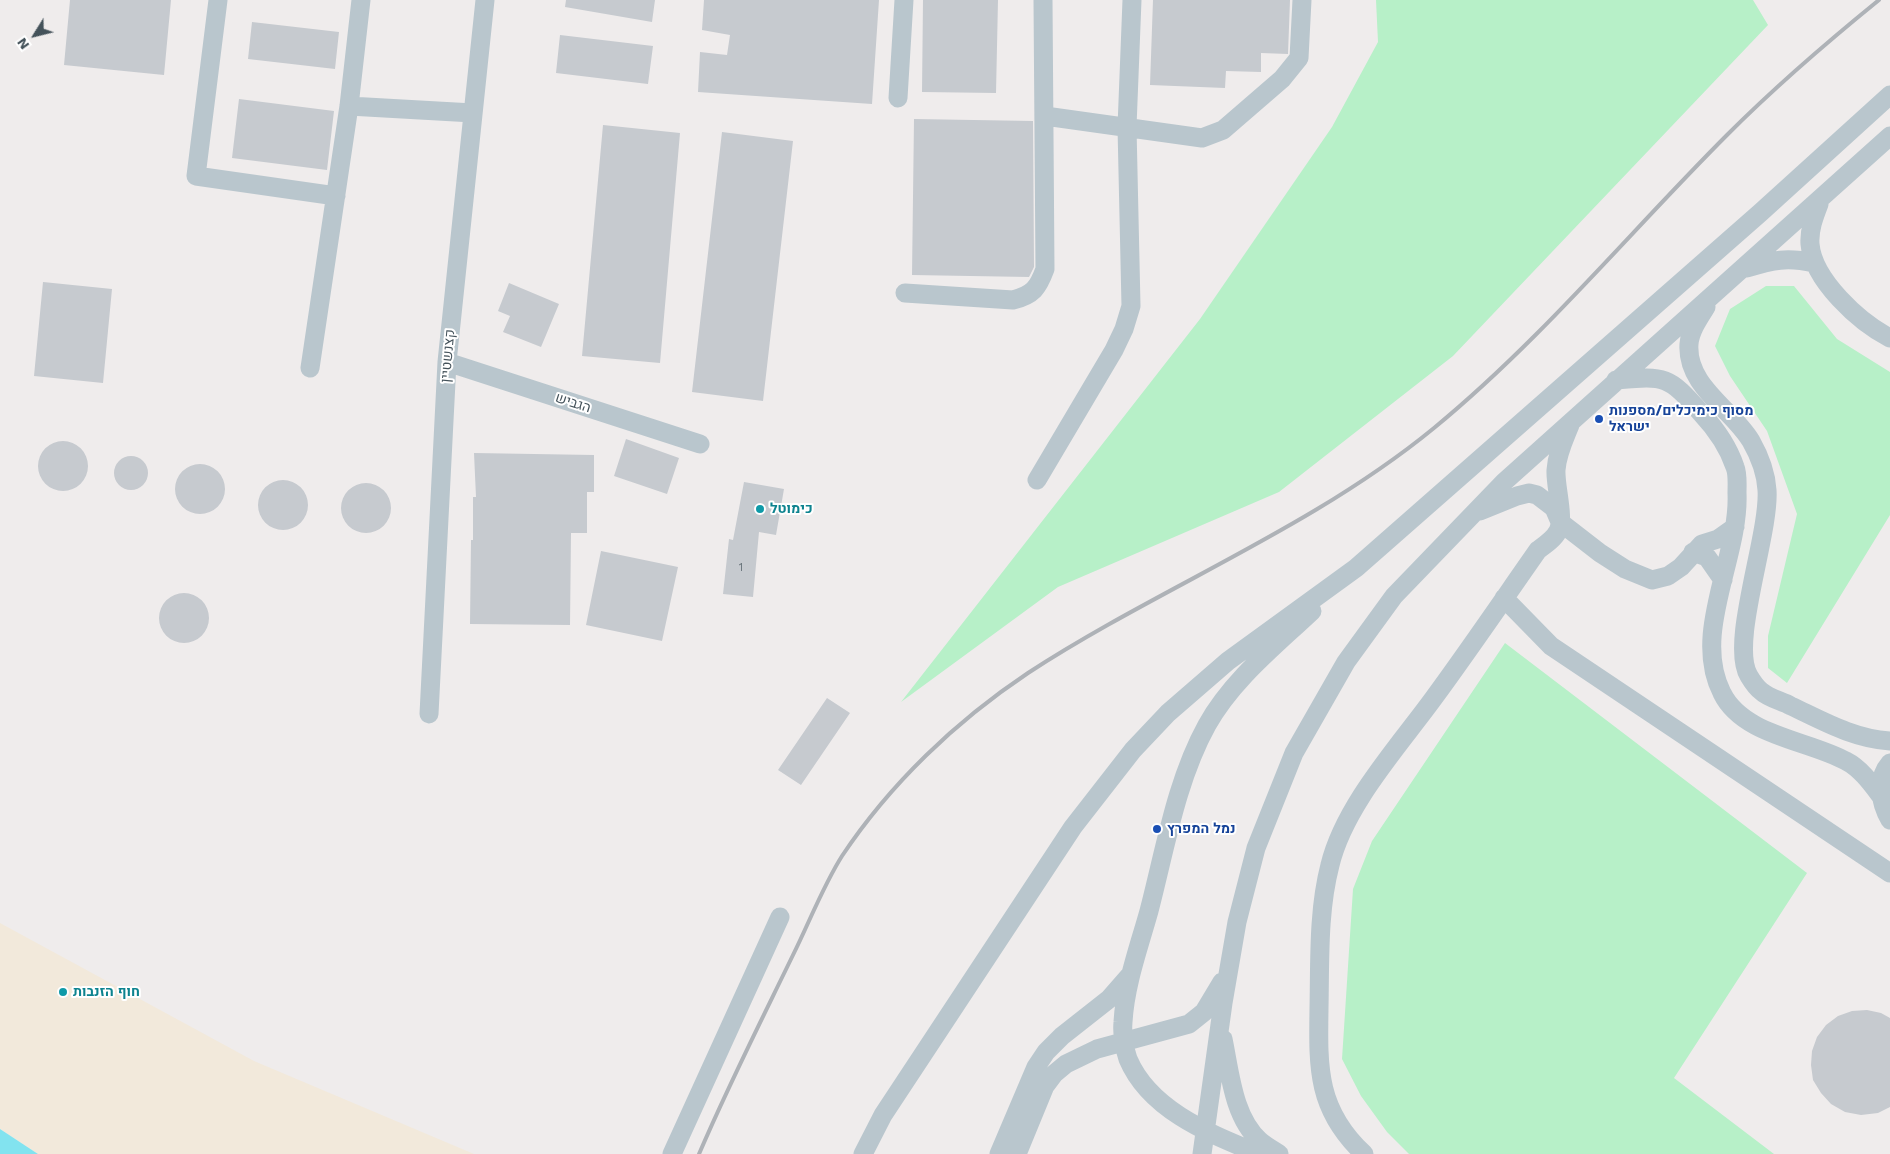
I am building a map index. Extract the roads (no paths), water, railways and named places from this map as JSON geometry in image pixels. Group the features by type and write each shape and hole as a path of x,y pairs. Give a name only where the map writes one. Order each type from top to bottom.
{"street":[{"path":"218,0 196,176 336,196"},
{"path":"310,368 350,106 361,0"},
{"name":"קצנשטיין","path":"429,714 447,362 485,0"},
{"path":"898,98 904,0"},
{"path":"905,293 1013,300 1027,296 1038,288 1044,269 1045,116 1043,0"},
{"path":"1037,480 1114,350 1124,329 1131,306 1127,127 1132,0"},
{"path":"1045,116 1202,138 1224,130 1282,79 1300,58 1302,0"},
{"path":"1259,1154 1206,1131 1178,1115 1151,1092 1134,1070 1124,1043 1123,1022 1133,972 1188,769 1208,724 1238,682 1356,568 1760,213 1890,94"},
{"path":"350,106 473,113"},
{"path":"1202,1154 1237,922 1256,848 1294,753 1314,713 1346,662 1394,596 1474,513 1573,418 1890,136"},
{"path":"1820,200 1811,226 1810,244 1814,263 1834,292 1855,313 1890,338"},
{"path":"1740,270 1771,260 1792,258 1814,263"},
{"path":"1712,295 1694,328 1689,344 1693,368 1700,381 1750,439 1762,463 1767,491 1759,560 1746,625 1743,653 1748,675 1761,692 1851,734 1874,740 1890,741"},
{"name":"הגביש","path":"447,362 700,444"},
{"path":"1616,380 1654,377 1673,384 1718,431 1736,468 1738,513 1711,643 1714,673 1722,695 1738,714 1753,724 1846,761 1867,777 1880,795 1884,810 1890,820"},
{"path":"1364,1154 1349,1140 1335,1120 1324,1096 1320,1074 1318,1037 1321,922 1330,864 1348,821 1381,765 1434,698 1538,550 1558,531 1560,522 1556,467 1560,449 1573,418"},
{"path":"1474,513 1529,493 1546,500 1554,508 1560,522 1600,553 1625,569 1652,580 1668,576 1681,567 1702,544 1718,539 1735,526"},
{"path":"1693,552 1707,557 1723,580"},
{"path":"863,1154 883,1115 1073,827 1133,750 1168,713 1228,661 1356,568"},
{"path":"1504,598 1551,646 1890,872"},
{"path":"1880,795 1882,780 1890,763"},
{"path":"672,1154 780,917"},
{"path":"1017,1154 1045,1086 1054,1074 1081,1055 1189,1024 1204,1012 1229,969"},
{"path":"999,1154 1036,1067 1046,1052 1062,1036 1110,999 1133,972"},
{"path":"1220,1026 1236,1102 1248,1125 1259,1140 1280,1154"}],"water":[{"path":"0,1129 38,1154 0,1154"}],"railway":[{"path":"699,1154 733,1079 835,868 861,829 881,804 926,756 975,712 1028,673 1078,642 1337,497 1387,464 1434,428 1511,359 1745,117 1801,66 1879,0"}],"place":[{"name":"מסוף כימיכלים/מספנות ישראל","path":"1599,419"},
{"name":"כימוטל","path":"760,509"},
{"name":"נמל המפרץ","path":"1157,829"},
{"name":"חוף הזנבות","path":"63,992"}]}
